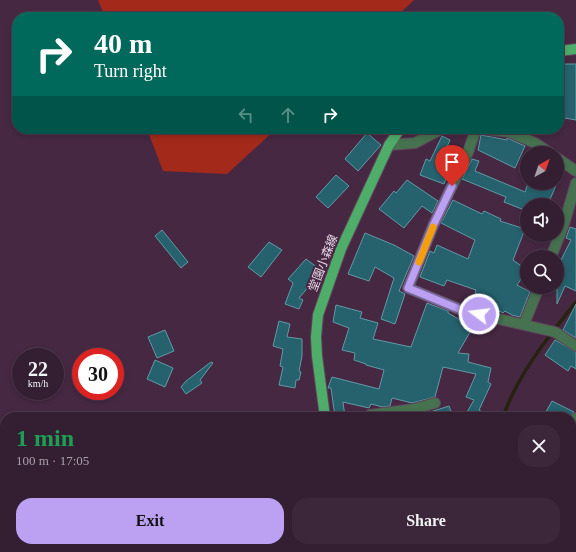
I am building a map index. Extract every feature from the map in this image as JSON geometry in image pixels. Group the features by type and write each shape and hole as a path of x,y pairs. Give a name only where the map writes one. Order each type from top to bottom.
{"main road":[{"path":"564,50 576,49"},
{"name":"堂園小森線","path":"324,412 317,356 316,336 318,315 341,249 389,145 397,134"}],"street":[{"path":"389,145 415,142 430,134"},
{"path":"474,134 468,152 433,226 408,288 464,311 555,332 576,346"},
{"path":"514,134 540,146"},
{"path":"564,163 576,171"},
{"path":"554,250 564,224 576,183"},
{"path":"524,324 536,294"},
{"path":"392,412 414,409 435,403"}],"shaded area":[{"path":"98,0 414,0 401,12 103,12"},
{"path":"149,134 271,134 227,174 163,171"}],"building":[{"path":"564,64 576,64 576,120 564,118"},
{"path":"366,134 381,145 358,171 345,159"},
{"path":"481,135 507,140 507,138 525,146 520,146 520,157 515,168 478,150"},
{"path":"442,136 450,140 446,149 460,154 444,184 420,175 426,159 430,161"},
{"path":"472,159 479,161 475,171 525,192 526,190 554,190 551,198 520,198 520,208 504,202 506,197 462,179"},
{"path":"336,175 349,186 328,208 316,197"},
{"path":"407,180 438,201 432,213 422,206 404,228 379,209 394,191 396,193"},
{"path":"453,200 482,214 484,211 501,219 500,221 520,227 520,242 513,260 520,265 520,280 517,285 520,287 520,294 529,294 520,317 505,311 503,313 486,304 489,300 475,293 476,290 447,280 444,286 420,277 430,251 434,253 437,245 468,259 475,240 441,223"},
{"path":"570,227 576,229 576,291 565,286 564,288 564,254 571,240 566,238"},
{"path":"162,230 188,262 181,268 155,236"},
{"path":"365,233 394,245 414,256 399,291 405,294 395,324 381,319 394,278 375,267 369,281 348,274"},
{"path":"269,242 282,250 261,277 248,267"},
{"path":"306,259 322,271 299,298 303,300 299,309 285,304 293,283 288,279"},
{"path":"557,294 561,294 557,304"},
{"path":"427,303 448,311 448,313 473,327 458,353 469,354 468,362 491,368 488,382 491,384 479,410 482,412 467,412 474,400 466,397 476,374 443,367 435,397 412,403 392,398 390,406 383,407 371,404 369,408 343,402 344,412 334,412 331,388 328,388 332,377 379,389 384,370 354,360 355,353 342,350 349,328 333,322 336,305 362,312 360,318 378,323 373,339 411,347"},
{"path":"576,304 576,338 563,330"},
{"path":"279,321 290,324 287,337 302,339 302,356 299,371 301,372 299,380 296,380 295,388 279,385 283,367 280,366 283,349 273,346"},
{"path":"165,330 174,351 157,358 148,337"},
{"path":"555,340 576,352 576,369 571,366 568,371 545,355"},
{"path":"155,360 173,368 165,387 147,379"},
{"path":"211,362 213,363 200,380 202,383 186,394 181,387 186,381"},
{"path":"552,401 574,412 546,412"},
{"path":"449,406 451,412 430,412"}],"waterway":[{"path":"505,412 525,371 576,302"}],"slow traffic":[{"path":"419,262 433,227"}],"route":[{"path":"452,186 433,226 408,288 464,311 479,314"}]}
